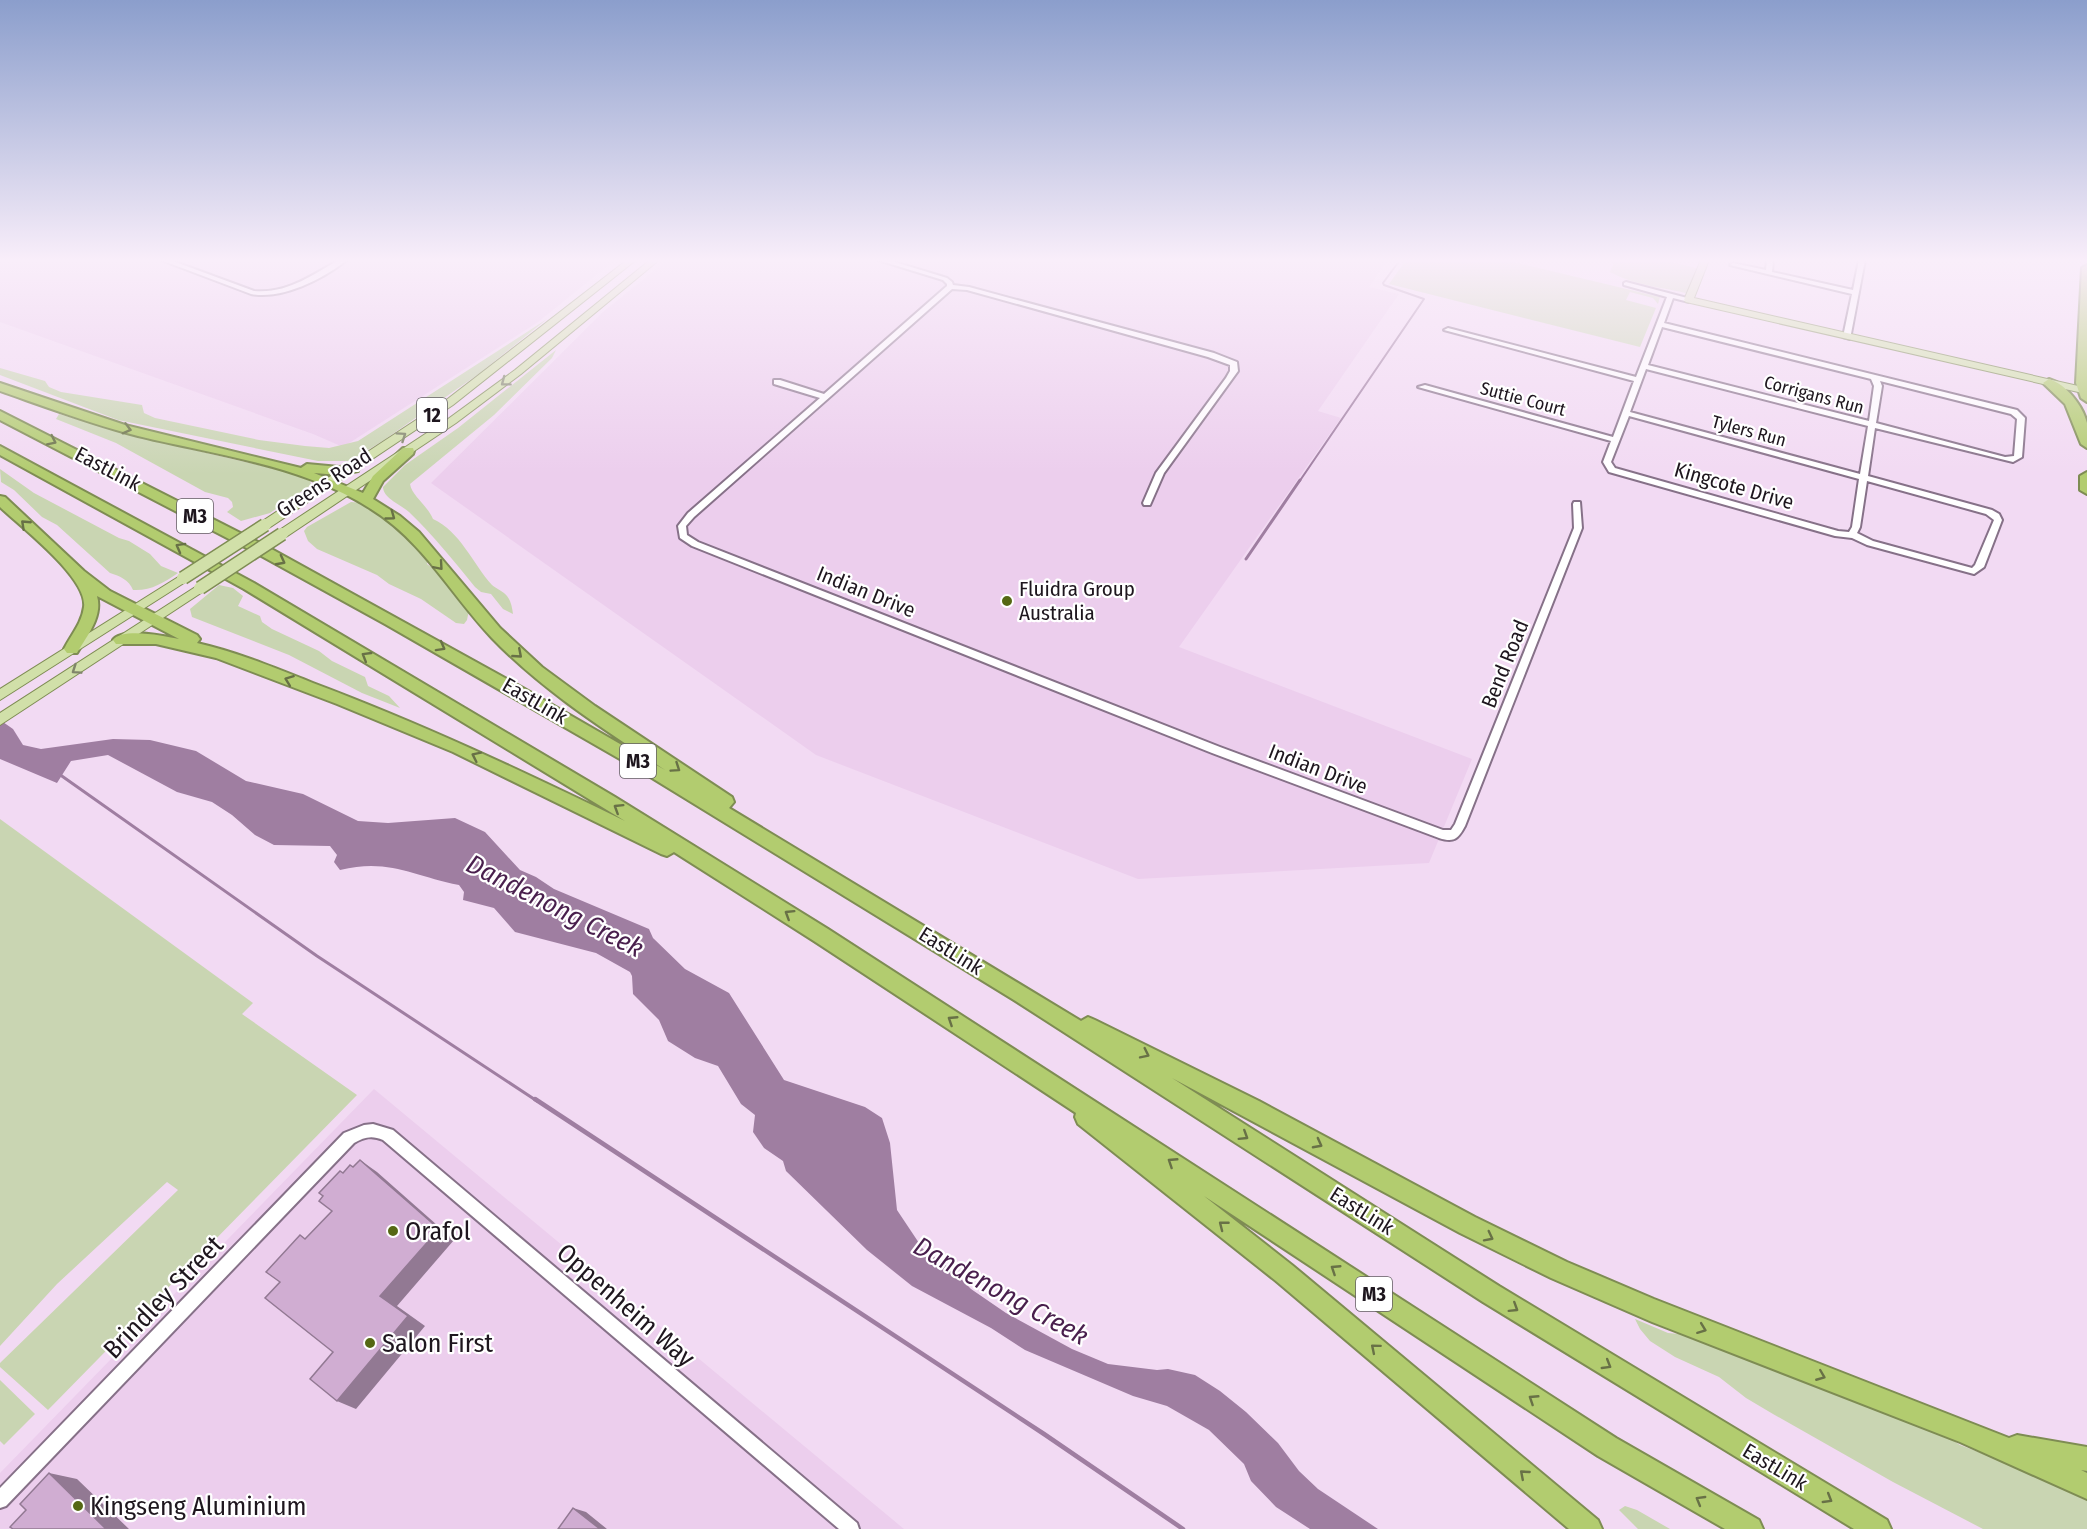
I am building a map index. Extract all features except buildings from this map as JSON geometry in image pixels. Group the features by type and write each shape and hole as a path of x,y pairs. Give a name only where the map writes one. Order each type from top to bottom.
{"highway":[{"path":"2084,331 2082,361 2086,393"},
{"path":"2049,383 2064,393 2072,403 2087,444"},
{"path":"0,387 116,427 301,471 366,500 400,522 495,632 550,680 883,909"},
{"name":"EastLink","path":"0,415 390,618 641,763 1017,991 1557,1335 1878,1529"},
{"name":"EastLink","path":"0,450 249,586 739,882 1607,1447 1750,1529"},
{"path":"366,500 378,479 408,451"},
{"path":"267,462 325,470 353,468"},
{"path":"2087,476 2087,490"},
{"path":"0,500 79,574 114,600 219,653 430,734 739,882"},
{"path":"72,649 88,619 91,602 79,574"},
{"path":"121,640 146,638 166,640 219,653"},
{"path":"1017,991 1184,1073 1484,1234 1543,1263 1648,1308 1992,1443 2087,1486"},
{"path":"1002,1052 1284,1273 1589,1529"},
{"path":"1992,1443 2087,1459"}],"main road":[{"name":"Greens Road","path":"0,695 353,468 478,382 542,331"},
{"name":"Greens Road","path":"0,720 408,451 518,372 568,331"},
{"path":"1823,331 2086,393"}],"street":[{"name":"Indian Drive","path":"900,331 691,515 682,526 683,536 694,544 1194,741 1443,835 1454,835"},
{"path":"1125,331 1211,355 1234,364 1234,371 1229,379 1160,473 1147,503"},
{"path":"1453,331 1638,380"},
{"path":"1616,440 1657,331"},
{"path":"1689,331 1875,379 1878,386 1856,531 1852,535"},
{"path":"1847,337 1848,331"},
{"name":"Corrigans Run","path":"1644,366 2005,459 2013,460 2018,457 2021,417 2018,413 1875,379"},
{"path":"777,382 826,397"},
{"name":"Suttie Court","path":"1422,387 1616,440"},
{"name":"Tylers Run","path":"1626,413 1989,512 1998,520 1979,567 1974,571 1870,543 1852,535"},
{"name":"Kingcote Drive","path":"1616,440 1607,462 1609,468 1804,525 1852,535"},
{"name":"Bend Road","path":"1454,835 1461,826 1578,528 1577,504"},
{"name":"Oppenheim Way","path":"363,1131 377,1130 388,1136 851,1529"},
{"name":"Brindley Street","path":"0,1500 349,1138 363,1131"}],"shaded area":[{"path":"26,331 523,331 343,447 313,434"},
{"path":"584,331 1373,331 1318,411 1341,418 1179,647 1472,759 1429,863 1138,879 816,755 431,483"},
{"path":"374,1089 904,1529 0,1529 0,1473"}],"green space":[{"path":"528,331 532,331 480,373 350,461 318,461 118,420 0,375 0,368 45,381 49,387 61,392 142,405 144,413 155,418 259,440 329,448 358,441"},
{"path":"1578,331 1646,331 1640,347"},
{"path":"556,350 552,358 494,415 410,484 433,519 451,531 485,577 507,596 513,614 503,609 491,594 481,592 475,587 409,512 386,495 383,487 405,465 458,428"},
{"path":"59,414 138,437 288,472 310,479 311,485 270,513 241,521 227,512 233,507 228,498 205,492 116,443 56,419"},
{"path":"0,469 34,493 119,538 129,541 150,554 161,566 178,573 151,588 133,590 127,581 110,573 57,525 42,517 14,490 1,482"},
{"path":"351,502 373,508 394,523 428,559 427,564 469,610 464,624 456,623 421,599 389,584 377,575 317,549 308,541 304,531 307,527"},
{"path":"219,585 233,588 243,596 238,606 260,616 262,622 272,629 319,651 332,661 365,677 368,686 389,696 400,708 362,693 289,655 192,617 190,609"},
{"path":"0,819 253,1003 242,1014 357,1095 48,1410 0,1367 0,1363 178,1190 167,1182 57,1284 0,1346"},
{"path":"1635,1319 1668,1333 1679,1334 1926,1423 1960,1445 2087,1493 2087,1529 1983,1529 1893,1482 1773,1414 1746,1398 1719,1377 1675,1357 1650,1341"},
{"path":"0,1380 35,1414 4,1445 0,1441"},
{"path":"1625,1506 1637,1510 1670,1529 1638,1529 1619,1510"}],"water":[{"path":"0,720 13,729 23,745 41,749 113,739 150,740 196,751 246,781 303,794 358,821 388,823 455,818 485,832 520,870 554,889 649,929 653,938 685,969 729,993 784,1080 865,1107 882,1118 890,1143 897,1210 923,1249 950,1268 971,1289 1006,1313 1072,1349 1108,1364 1157,1370 1168,1369 1195,1375 1246,1412 1278,1443 1299,1471 1318,1489 1378,1529 1310,1529 1276,1507 1251,1481 1244,1464 1209,1430 1167,1406 1133,1396 1025,1350 991,1328 912,1286 867,1250 786,1171 783,1161 764,1148 753,1132 755,1115 741,1104 718,1066 695,1058 668,1041 659,1020 633,994 630,972 596,953 515,932 494,908 463,900 464,892 459,885 387,867 357,867 340,870 334,862 337,855 330,846 274,845 255,835 232,815 212,802 177,792 108,755 71,761 57,783 0,759"}],"waterway":[{"path":"1299,482 1402,331"},
{"path":"1246,559 1300,480"},
{"name":"Dandenong Creek","path":"59,774 317,956 537,1101"},
{"name":"Dandenong Creek","path":"535,1099 1044,1434 1183,1529"}],"place":[{"name":"Fluidra Group Australia","path":"1007,601"},
{"name":"Orafol","path":"393,1231"},
{"name":"Salon First","path":"370,1343"},
{"name":"Kingseng Aluminium","path":"78,1506"}]}
